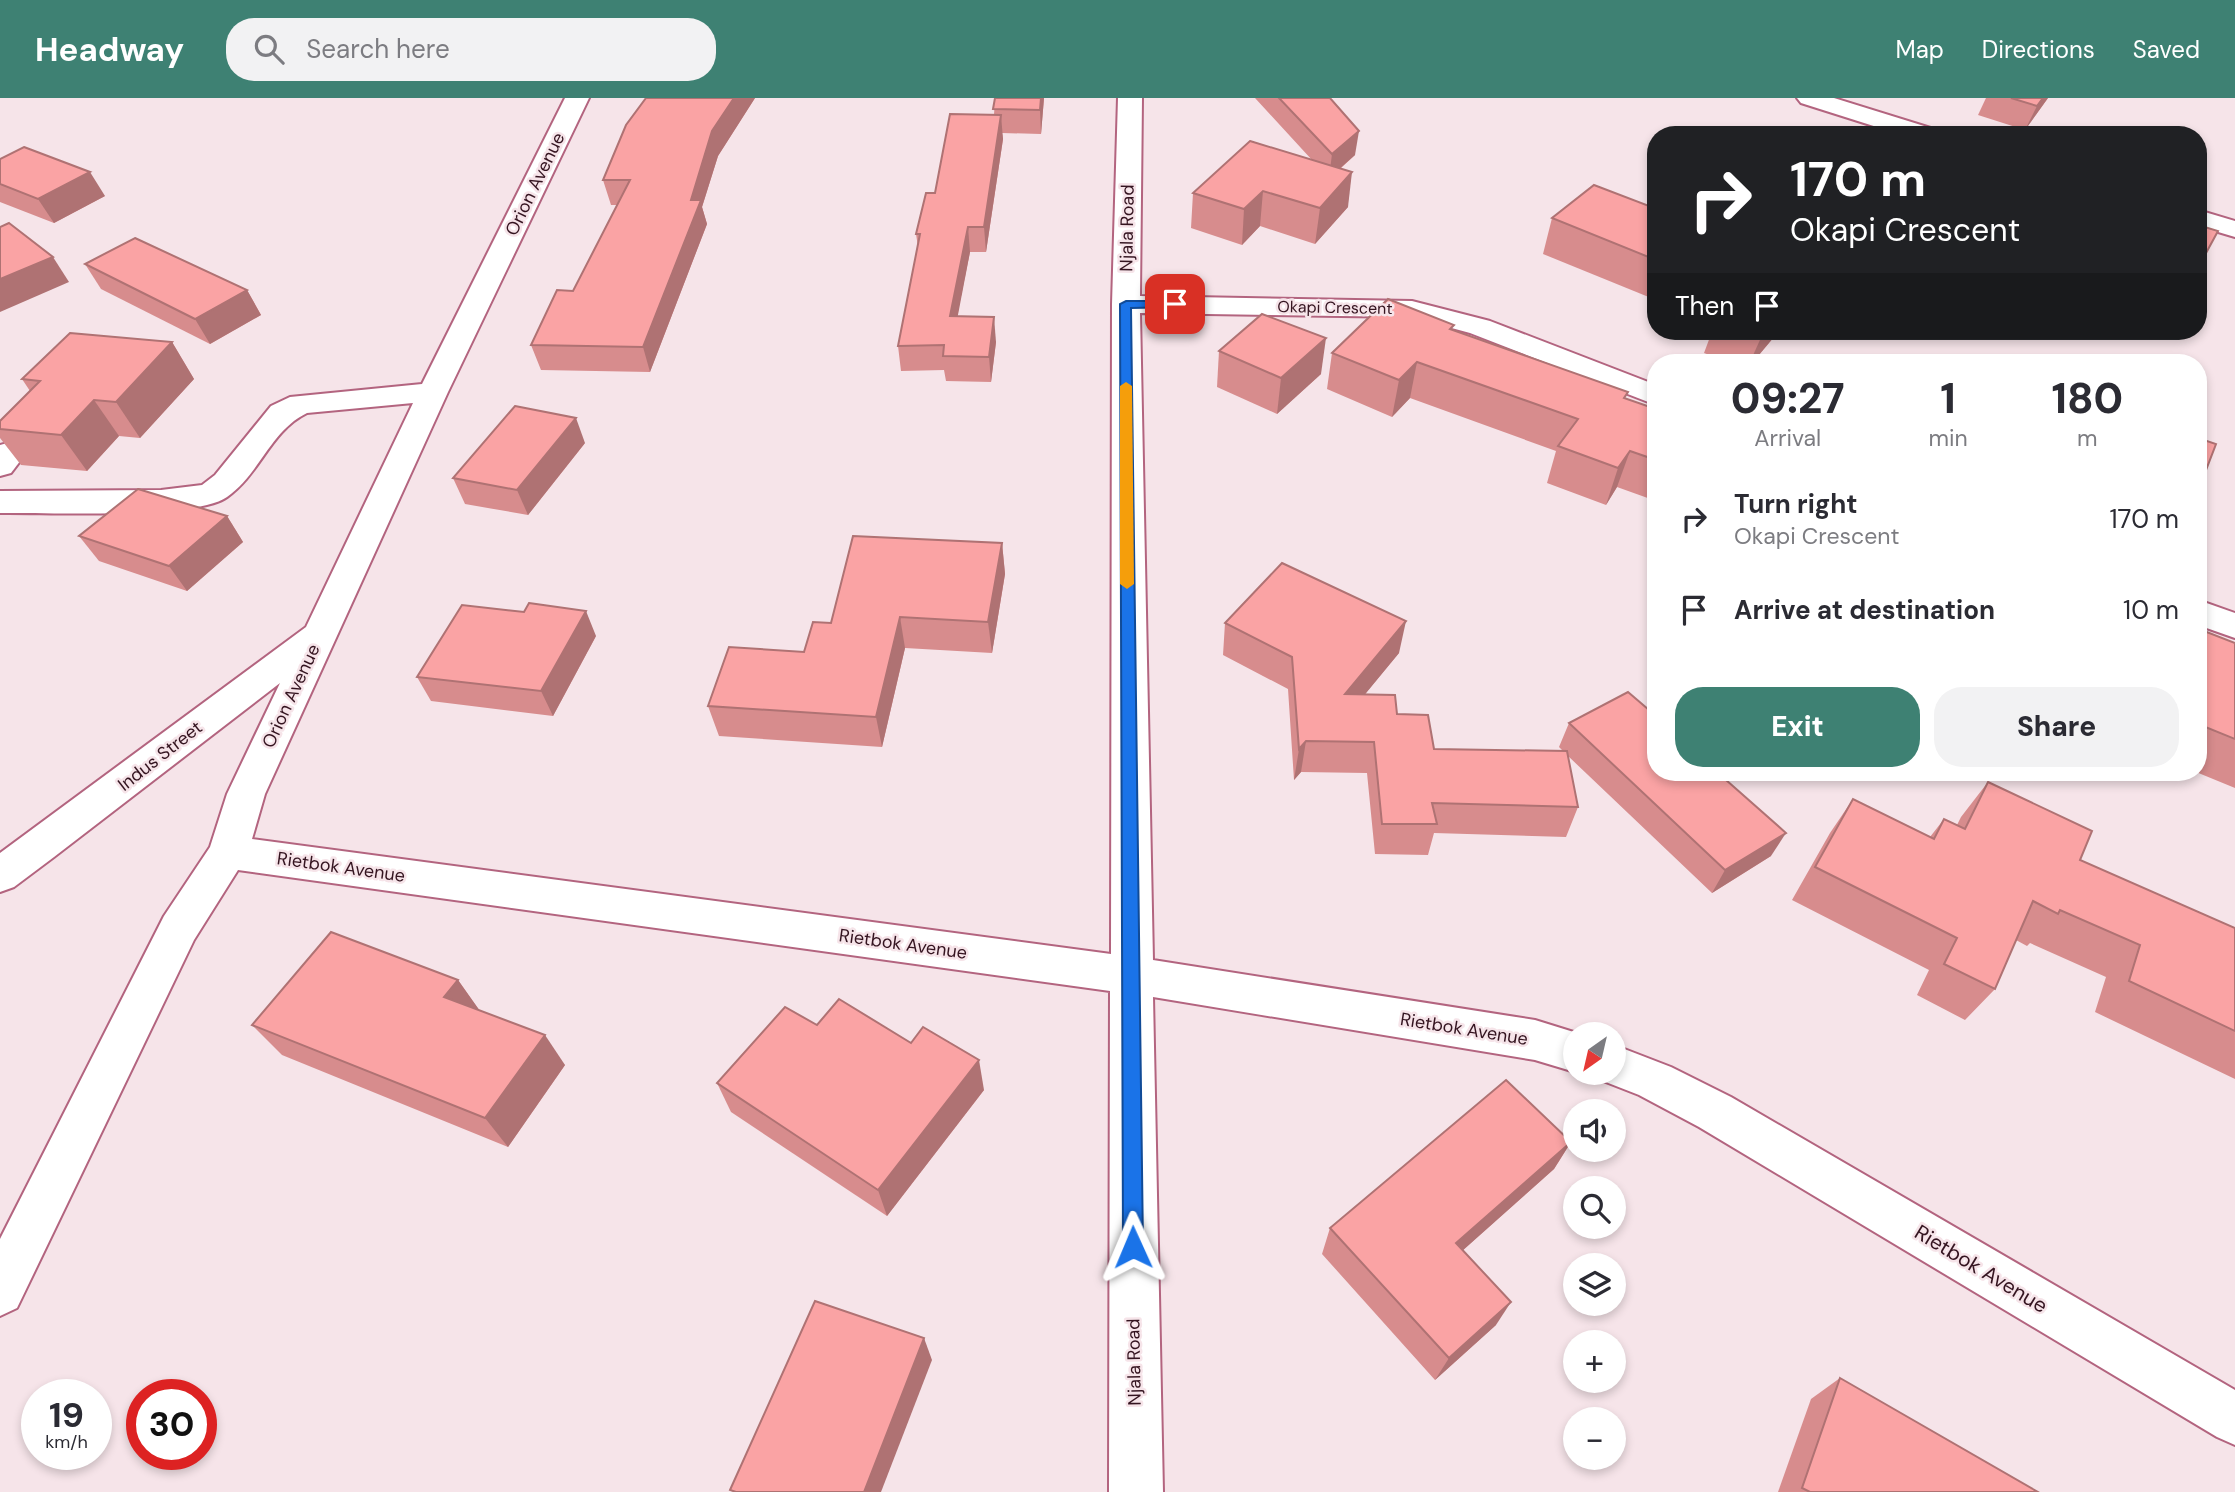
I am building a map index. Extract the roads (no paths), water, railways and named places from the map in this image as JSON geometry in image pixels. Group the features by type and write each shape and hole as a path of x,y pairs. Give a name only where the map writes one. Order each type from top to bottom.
{"street":[{"name":"Orion Avenue","path":"0,1291 179,928 228,852 246,794 319,635 433,392 578,98"},
{"name":"Njala Road","path":"1130,98 1126,304 1129,975 1136,1492"},
{"path":"1809,98 1899,126"},
{"path":"2207,221 2235,229"},
{"name":"Okapi Crescent","path":"1126,304 1412,309 1480,327 1647,392"},
{"path":"0,502 161,501 194,498 212,492 226,482 269,426 282,413 301,404 433,392"},
{"path":"2207,615 2235,626"},
{"name":"Indus Street","path":"0,875 66,829 249,686 319,635"},
{"name":"Rietbok Avenue","path":"228,852 1129,975 1535,1040 1563,1048"},
{"name":"Rietbok Avenue","path":"1626,1070 1655,1081 1715,1112 2235,1419"}]}
